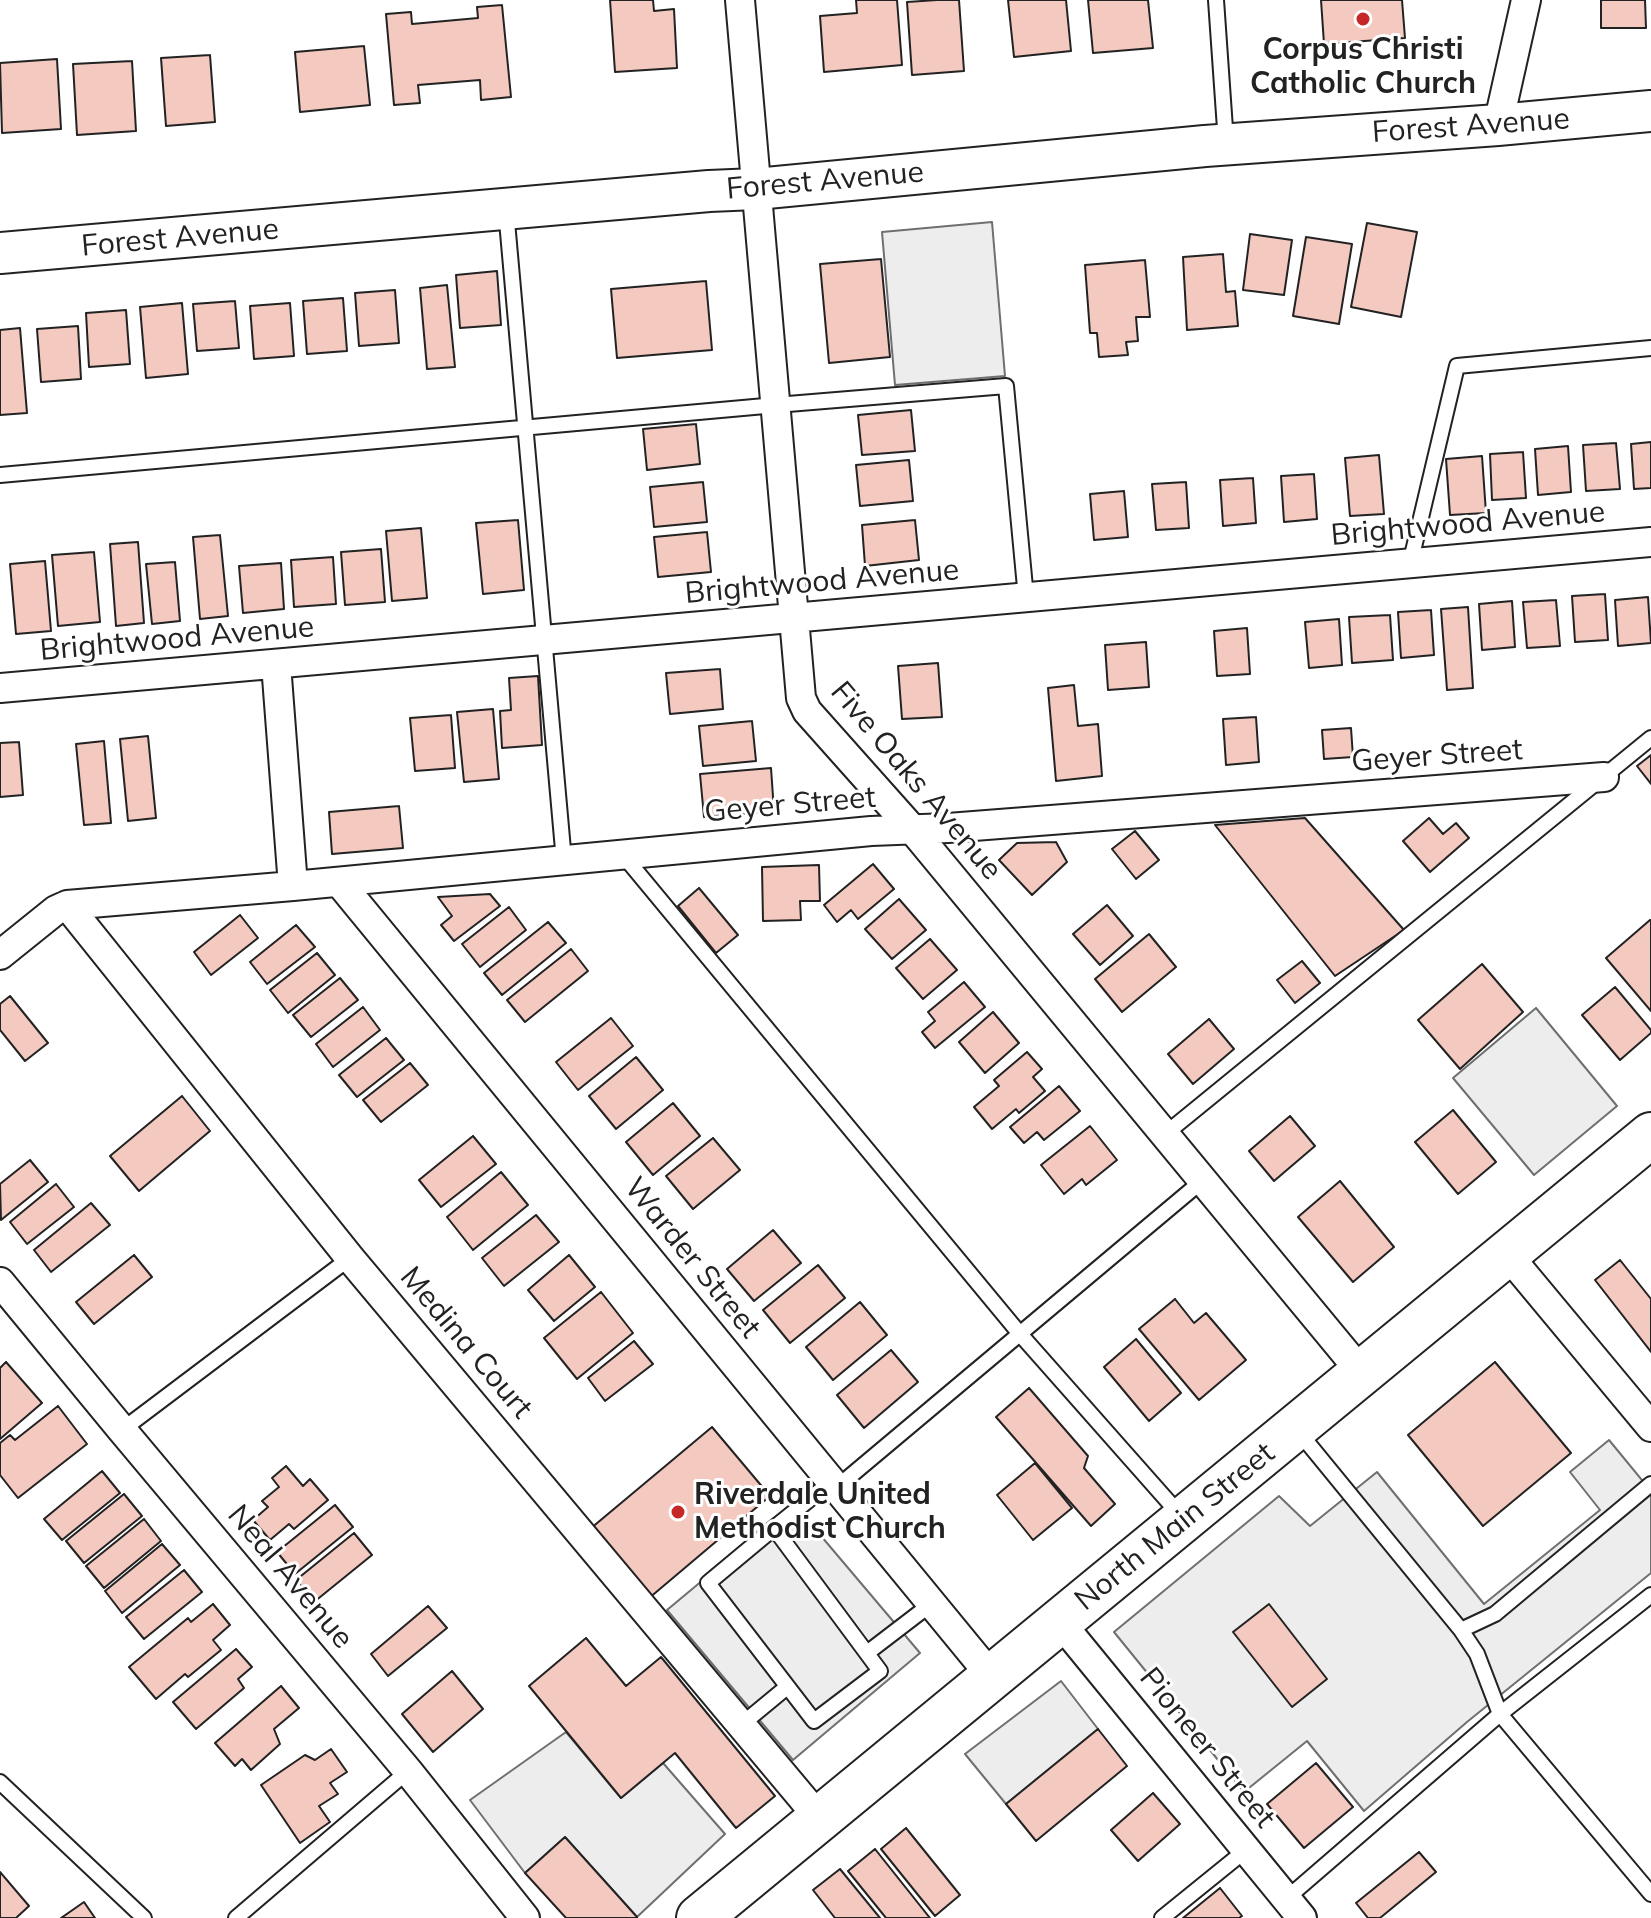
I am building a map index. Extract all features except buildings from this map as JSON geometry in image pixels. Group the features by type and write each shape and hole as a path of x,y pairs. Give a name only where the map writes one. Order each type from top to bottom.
{"main road":[{"name":"North Main Street","path":"699,1918 1651,1135"}],"street":[{"name":"Five Oaks Avenue","path":"740,0 801,698 807,711 913,830 1362,1373"},
{"path":"1498,125 1526,0"},
{"name":"Forest Avenue","path":"0,253 756,189 1226,144 1651,111"},
{"name":"Brightwood Avenue","path":"0,688 1651,542"},
{"path":"276,664 293,886"},
{"name":"Geyer Street","path":"0,955 56,910 67,905 871,831 1604,777"},
{"name":"Warder Street","path":"339,882 992,1677"},
{"name":"Medina Court","path":"67,905 350,1258 820,1819"},
{"path":"1507,1254 1651,1427"},
{"name":"Neal Avenue","path":"0,1282 408,1771 525,1918"},
{"name":"Pioneer Street","path":"1060,1622 1294,1908"}],"lane":[{"path":"1216,0 1226,144"},
{"path":"506,209 564,861"},
{"path":"1410,564 1457,366 1651,348"},
{"path":"0,475 1006,386 1026,598"},
{"path":"1164,1135 1651,738"},
{"path":"623,855 1020,1334 1183,1520"},
{"path":"774,1528 880,1671 814,1721 708,1583 774,1528 834,1485 1020,1334 1202,1181"},
{"path":"122,1430 350,1258"},
{"path":"1295,1428 1461,1630 1477,1654 1500,1714 1651,1894"},
{"path":"1461,1630 1495,1614 1651,1484"},
{"path":"1294,1908 1500,1714 1651,1595"},
{"path":"867,1653 931,1604"},
{"path":"741,1725 787,1687"},
{"path":"236,1918 408,1771"},
{"path":"0,1782 144,1918"},
{"path":"1162,1918 1246,1850"}],"shaded area":[{"path":"992,222 1005,376 895,385 882,232"},
{"path":"1536,1008 1617,1106 1534,1175 1453,1078"},
{"path":"1609,1440 1651,1491 1651,1573 1467,1722 1364,1811 1307,1741 1244,1792 1114,1632 1279,1496 1310,1526 1377,1472 1484,1604 1600,1510 1570,1472"},
{"path":"794,1504 920,1653 793,1760 667,1610"},
{"path":"1061,1681 1098,1729 1006,1804 965,1754"},
{"path":"566,1732 621,1798 663,1763 725,1834 637,1917 565,1837 525,1873 470,1800"}],"place":[{"name":"Corpus Christi Catholic Church","path":"1363,19"},
{"name":"Riverdale United Methodist Church","path":"678,1512"}]}
